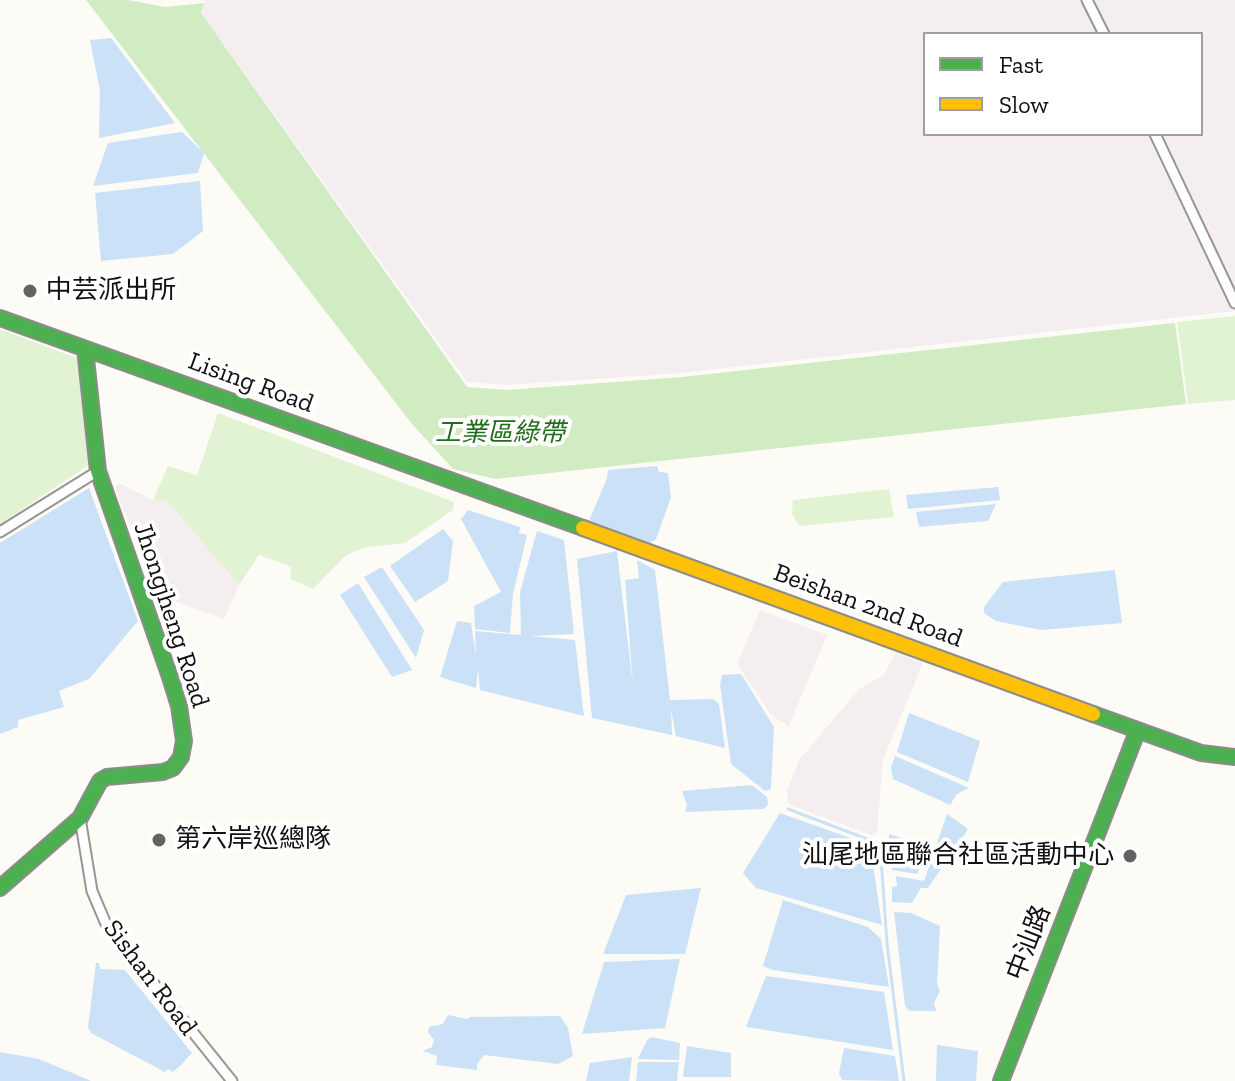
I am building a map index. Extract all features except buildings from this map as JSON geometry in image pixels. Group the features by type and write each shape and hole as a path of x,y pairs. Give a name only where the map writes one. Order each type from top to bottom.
{"street":[{"path":"1087,0 1103,32"},
{"path":"1156,136 1235,303"},
{"name":"Lising Road","path":"0,318 485,494"},
{"name":"Jhongjheng Road","path":"0,888 80,818 100,781 107,777 163,772 173,768 181,757 184,741 179,706 170,677 98,471 85,349"},
{"path":"0,532 98,471"},
{"name":"Beishan 2nd Road","path":"485,494 1061,701 1137,732 1201,753 1235,757"},
{"name":"中汕路","path":"1001,1081 1137,732"},
{"name":"Sishan Road","path":"80,818 92,891 106,924 232,1081"}],"shaded area":[{"path":"205,0 1235,0 1235,311 681,373 508,385 467,382 201,13"},
{"path":"121,484 153,500 167,501 239,585 224,619 165,598 157,592 116,491 116,485"},
{"path":"760,610 827,635 789,726 771,715 737,664"},
{"path":"895,653 923,662 883,760 877,833 871,835 788,804 787,790 800,759 859,689 884,675"}],"green space":[{"name":"工業區綠帶","path":"86,0 128,0 165,7 204,3 201,13 467,387 507,390 682,377 1175,323 1186,404 495,479 453,469 412,424"},
{"path":"1235,316 1235,400 1188,404 1177,322"},
{"path":"0,329 79,359 89,465 0,524"},
{"path":"218,413 454,502 453,510 405,543 366,547 346,555 313,589 290,579 291,567 259,555 239,585 167,501 153,500 168,466 197,475"},
{"path":"889,489 894,517 799,526 792,514 793,500"}],"water":[{"path":"111,38 175,123 99,138 100,91 90,40"},
{"path":"182,132 204,153 198,173 93,186 108,143"},
{"path":"200,181 203,231 173,254 101,261 95,193"},
{"path":"657,466 659,472 668,473 671,497 656,539 650,543 589,521 608,470"},
{"path":"998,487 1000,500 908,509 906,495"},
{"path":"89,488 138,621 89,679 59,691 64,707 18,720 18,727 0,734 0,543"},
{"path":"996,504 988,521 919,527 916,512"},
{"path":"468,510 520,527 519,533 527,535 513,594 510,633 475,629 474,606 501,592 461,519"},
{"path":"443,529 453,541 448,581 415,602 390,566"},
{"path":"537,531 564,540 574,634 530,636 575,640 584,716 480,690 478,669 476,688 440,677 457,621 471,623 476,656 475,631 521,635 520,592"},
{"path":"617,551 633,686 625,580 639,578 637,560 655,570 670,700 713,699 719,704 725,748 676,736 671,710 672,735 592,718 577,559"},
{"path":"382,567 424,630 416,658 364,577"},
{"path":"1115,570 1122,623 1041,630 996,621 984,613 984,607 1003,582"},
{"path":"358,583 412,670 392,677 340,595"},
{"path":"741,674 774,727 771,789 765,791 731,764 720,685 722,675"},
{"path":"909,713 980,741 968,782 897,752"},
{"path":"895,756 969,788 957,794 950,805 893,779 891,768"},
{"path":"752,785 767,797 768,805 763,809 685,812 687,805 682,791"},
{"path":"780,813 870,845 882,925 756,888 743,873"},
{"path":"947,814 968,829 928,888 921,888 912,903 892,902 892,887 897,886 896,876 924,881"},
{"path":"889,834 924,845 918,874 892,870"},
{"path":"701,888 685,954 603,954 626,895"},
{"path":"783,900 868,927 881,939 889,987 763,966"},
{"path":"894,912 911,913 940,926 937,984 940,991 934,1003 936,1011 910,1011 905,1006"},
{"path":"680,959 665,1028 582,1034 604,962"},
{"path":"96,963 99,963 100,969 125,970 192,1053 173,1072 168,1069 165,1072 91,1033 88,1027"},
{"path":"766,976 884,992 893,1050 746,1027"},
{"path":"448,1015 467,1019 560,1016 568,1028 573,1056 558,1064 484,1055 477,1064 477,1070 436,1065 437,1056 423,1051 432,1047 434,1040 428,1032 429,1027 443,1024"},
{"path":"652,1037 680,1043 679,1060 638,1059 647,1040"},
{"path":"937,1045 978,1051 976,1081 936,1081"},
{"path":"687,1046 731,1053 731,1077 683,1077"},
{"path":"844,1048 895,1056 899,1081 842,1080 839,1073"},
{"path":"0,1052 39,1059 91,1081 0,1081"},
{"path":"632,1057 629,1081 586,1081 590,1063"},
{"path":"638,1062 679,1062 677,1081 636,1081"}],"waterway":[{"path":"788,809 880,844 887,943 904,1081"}],"traffic: fast":[{"path":"0,318 583,528"},
{"path":"0,888 80,818 100,781 107,777 163,772 173,768 181,757 184,741 179,706 170,677 98,471 85,349"},
{"path":"1093,714 1201,753 1235,757"},
{"path":"1001,1081 1137,732"}],"traffic: slow":[{"path":"583,528 1093,714"}],"place":[{"name":"中芸派出所","path":"30,291"},
{"name":"第六岸巡總隊","path":"159,840"},
{"name":"汕尾地區聯合社區活動中心","path":"1130,856"}]}
